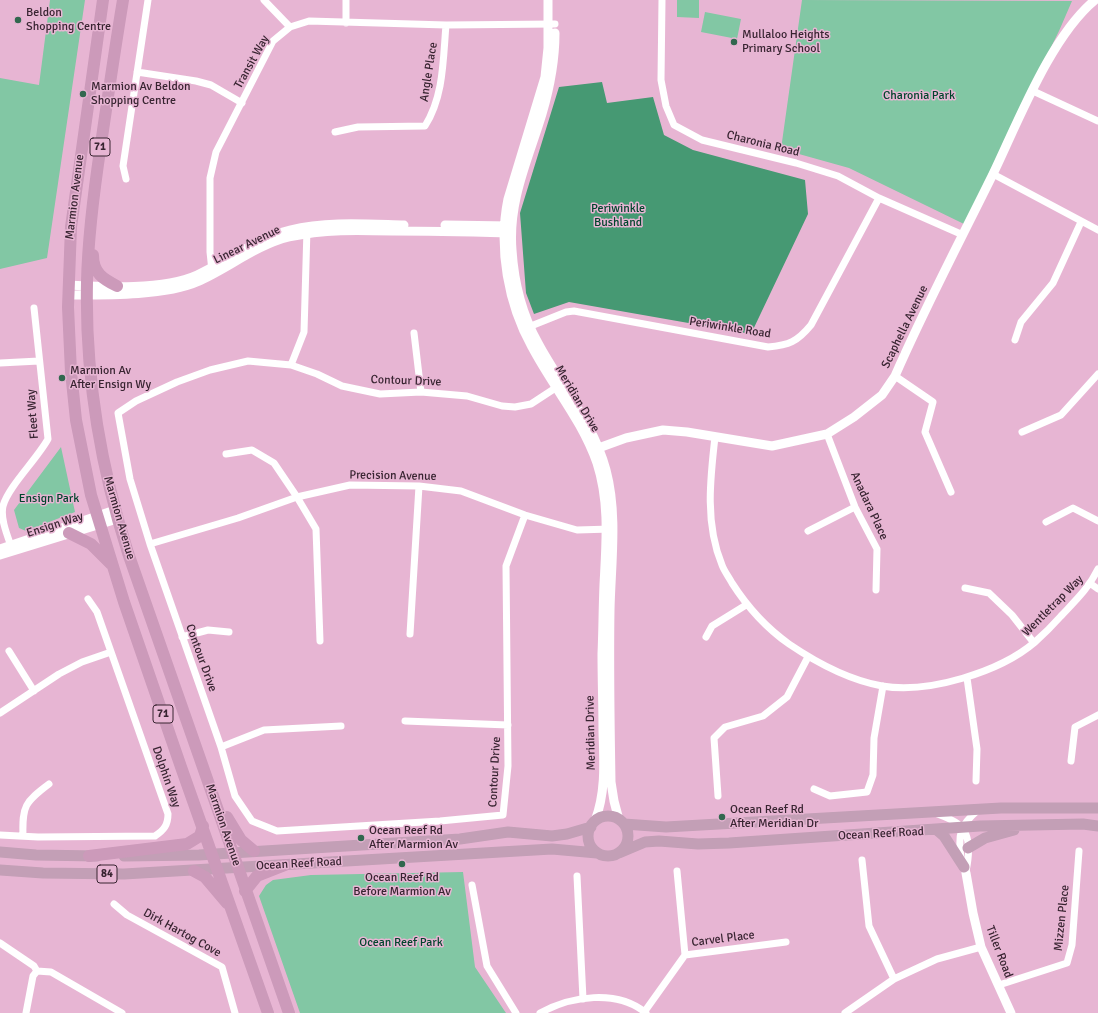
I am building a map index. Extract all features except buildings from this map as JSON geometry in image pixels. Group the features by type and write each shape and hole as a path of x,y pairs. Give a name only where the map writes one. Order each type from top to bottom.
{"highway":[{"name":"Marmion Avenue","path":"103,0 70,227 68,290 71,372 76,420 91,495 113,566 180,767 203,826 268,1013"},
{"name":"Marmion Avenue","path":"123,0 93,201 87,291 88,343 98,435 116,514 233,852 237,868 289,1013"},
{"path":"93,201 96,207 93,258 94,267 99,276 117,286"},
{"path":"69,533 91,544 113,566"},
{"path":"194,739 207,757 222,805 233,828 246,845 254,851"},
{"path":"89,856 187,844 200,836 203,826"},
{"path":"245,890 257,876 285,865"},
{"path":"194,871 205,877 222,899 231,907"}],"main road":[{"name":"Ocean Reef Road","path":"622,822 662,828 931,812 1061,807 1098,808"},
{"path":"607,816 622,822 627,830 627,843 619,853 608,856 597,853 590,844 589,832 593,824 607,816"},
{"name":"Ocean Reef Road","path":"0,852 89,856 212,854 460,839 508,832 552,836 593,824"},
{"name":"Ocean Reef Road","path":"619,853 645,842 659,841 709,844 962,828 1083,824 1098,826"},
{"path":"968,848 985,838 1030,825"},
{"path":"937,830 944,836 965,870"},
{"name":"Ocean Reef Road","path":"0,870 20,872 116,874 194,871 552,849 597,853"},
{"path":"0,878 20,872"}],"street":[{"path":"126,179 122,166 148,0"},
{"path":"264,0 290,26 309,22 446,25 552,24"},
{"path":"346,0 346,23"},
{"name":"Meridian Drive","path":"548,0 552,24 554,60 548,90 516,190 508,230 517,290 527,327 595,449 603,486 609,529 611,782 614,801 622,822"},
{"name":"Meridian Drive","path":"552,24 554,0"},
{"name":"Charonia Road","path":"662,0 660,80 666,106 674,125 702,140 796,163 838,176 879,198 963,235"},
{"name":"Scaphella Avenue","path":"595,449 626,438 663,430 687,432 772,446 827,434 854,417 882,395 895,376 1033,90 1064,35 1088,6 1095,0"},
{"name":"Angle Place","path":"335,132 358,127 425,126 433,113 441,83 446,25"},
{"name":"Transit Way","path":"212,271 210,178 216,152 274,42 290,26"},
{"path":"137,72 196,81 211,85 242,103"},
{"path":"1033,90 1098,121"},
{"path":"993,174 1098,230"},
{"name":"Periwinkle Road","path":"527,327 566,312 574,311 768,347 789,345 802,336 811,325 879,198"},
{"path":"1015,340 1021,322 1053,283 1081,222"},
{"name":"Linear Avenue","path":"87,291 117,286 177,281 196,276 212,271 274,242 307,230 508,230"},
{"path":"291,366 304,332 307,230"},
{"name":"Linear Avenue","path":"68,290 171,289 195,283 212,271"},
{"name":"Fleet Way","path":"11,548 4,523 2,507 7,496 43,449 48,439 34,308"},
{"path":"414,333 421,392"},
{"path":"0,363 40,361"},
{"name":"Contour Drive","path":"525,515 506,566 508,766 503,815 440,821 277,831 252,821 235,796 221,747 150,544 130,479 118,413 136,401 177,382 210,370 248,361 291,366 317,374 342,386 380,394 421,392 467,396 502,406 515,407 531,404 559,386"},
{"path":"1022,432 1061,415 1098,374"},
{"path":"895,376 933,402 925,432 951,492"},
{"name":"Anadara Place","path":"827,434 855,507 877,549 876,590"},
{"name":"Wentletrap Way","path":"715,437 710,478 710,519 722,565 746,605 772,632 808,657 843,674 883,686 924,687 967,678 994,668 1034,643 1091,584 1098,569"},
{"path":"226,454 252,450 274,463 316,529 320,641"},
{"name":"Precision Avenue","path":"150,544 238,518 297,497 350,485 419,486 462,491 525,515 577,530 609,529"},
{"path":"410,634 419,486"},
{"path":"808,531 855,507"},
{"path":"1046,522 1073,508 1098,521"},
{"name":"Ensign Way","path":"0,555 11,548 116,514"},
{"name":"Ensign Way","path":"0,549 11,548 69,533 98,519"},
{"name":"Meridian Drive","path":"593,824 601,807 603,781 603,633 609,529"},
{"path":"1091,584 1098,589"},
{"path":"965,588 989,593 1012,616 1034,643"},
{"name":"Dolphin Way","path":"0,835 155,836 163,831 168,823 168,814 111,652 96,612 88,599"},
{"path":"706,637 712,626 746,605"},
{"path":"182,638 208,630 229,632"},
{"path":"9,652 34,691"},
{"path":"0,713 59,674 82,662 111,652"},
{"path":"718,796 714,738 725,727 763,716 787,697 808,657"},
{"path":"967,678 977,749 976,781"},
{"path":"814,789 830,796 867,792 873,776 874,738 883,686"},
{"path":"1071,761 1075,727 1098,715"},
{"path":"405,721 508,725"},
{"path":"221,747 264,730 341,726"},
{"path":"23,836 22,815 30,798 49,784"},
{"path":"931,812 959,824 962,828 970,817 978,810"},
{"name":"Tiller Road","path":"962,828 967,837 968,848 965,870"},
{"name":"Tiller Road","path":"962,828 958,839 981,947 1011,1013"},
{"name":"Mizzen Place","path":"999,985 1067,963 1072,945 1079,851"},
{"path":"862,860 869,926 894,979"},
{"path":"677,871 685,955"},
{"path":"577,876 583,999"},
{"path":"472,884 488,966 516,1013"},
{"name":"Dirk Hartog Cove","path":"114,904 127,915 222,967 235,1013"},
{"name":"Carvel Place","path":"645,1012 685,955 786,942"},
{"path":"0,943 34,966 37,971"},
{"path":"845,1013 894,979 937,959 981,947"},
{"path":"26,1013 32,983 37,971"},
{"path":"37,971 51,972 122,1013"},
{"path":"540,1013 548,1009 583,999 614,997 645,1012"}],"green space":[{"path":"50,0 85,0 47,258 0,269 0,78 39,85"},
{"path":"677,0 699,0 699,18 677,17"},
{"name":"Charonia Park","path":"802,0 1072,1 1059,31 964,224 849,168 781,149"},
{"path":"705,12 741,19 737,39 701,32"},
{"name":"Periwinkle Bushland","path":"602,82 607,103 653,97 664,135 693,150 805,180 808,214 751,334 569,302 534,314 526,293 520,213 559,87"},
{"name":"Ensign Park","path":"61,447 75,512 26,531 19,528 14,510"},
{"name":"Ocean Reef Park","path":"463,872 475,967 506,1013 300,1013 259,896 266,885 273,880 311,875"}],"place":[{"name":"Beldon Shopping Centre","path":"18,20"},
{"name":"Mullaloo Heights Primary School","path":"734,42"},
{"name":"Marmion Av Beldon Shopping Centre","path":"83,94"},
{"name":"Marmion Av After Ensign Wy","path":"62,378"},
{"name":"Ocean Reef Rd After Meridian Dr","path":"722,817"},
{"name":"Ocean Reef Rd After Marmion Av","path":"361,838"},
{"name":"Ocean Reef Rd Before Marmion Av","path":"402,864"}]}
